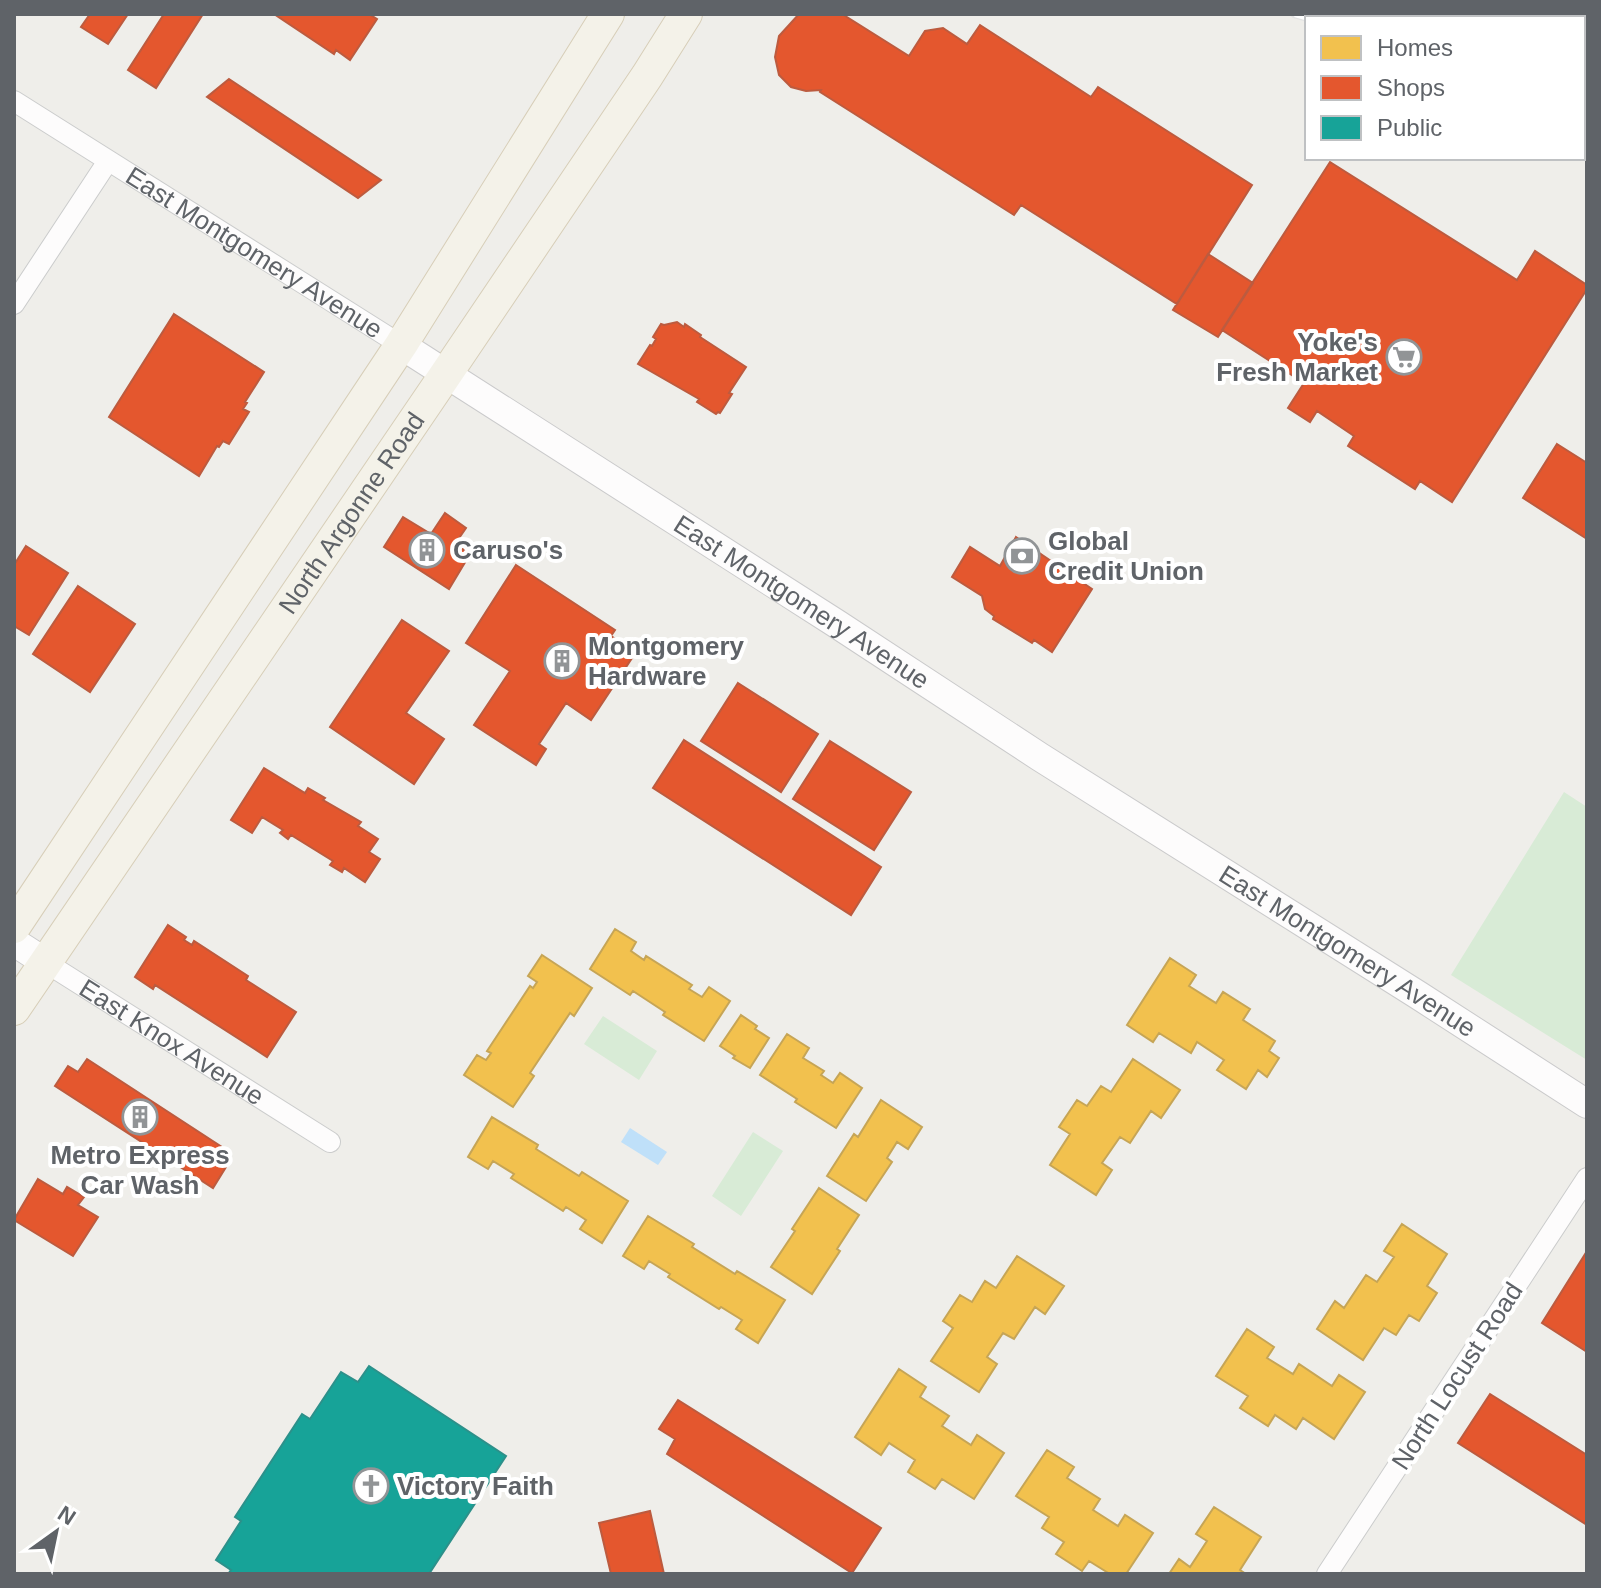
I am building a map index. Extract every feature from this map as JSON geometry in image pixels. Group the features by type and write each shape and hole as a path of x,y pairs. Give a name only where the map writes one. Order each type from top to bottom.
{"main road":[{"name":"North Argonne Road","path":"14,927 401,345 608,14"},
{"name":"North Argonne Road","path":"14,1009 446,374 686,14"},
{"name":"East Montgomery Avenue","path":"401,345 1040,757 1587,1104"},
{"name":"East Knox Avenue","path":"14,942 45,962"}],"street":[{"name":"East Montgomery Avenue","path":"14,101 401,345"},
{"path":"14,304 108,161"},
{"name":"East Knox Avenue","path":"45,962 330,1142"},
{"name":"North Locust Road","path":"1327,1574 1587,1178"}],"green space":[{"path":"1564,792 1587,807 1587,1060 1451,975"},
{"path":"603,1016 657,1051 639,1080 584,1044"},
{"path":"753,1132 783,1151 741,1216 712,1196"}],"water":[{"path":"630,1128 667,1152 658,1165 621,1142"}],"building: Homes":[{"path":"615,929 636,942 631,951 644,960 646,956 692,985 689,989 702,997 709,987 730,1001 704,1041 633,991 630,995 590,969"},
{"path":"542,955 592,988 574,1016 570,1013 530,1073 534,1076 513,1107 464,1075 477,1055 486,1060 491,1053 487,1051 530,986 533,988 537,982 528,976"},
{"path":"1170,958 1196,975 1189,986 1216,1003 1223,992 1250,1009 1243,1020 1275,1041 1269,1051 1279,1058 1267,1077 1258,1070 1246,1089 1217,1070 1224,1060 1197,1042 1191,1053 1159,1033 1153,1042 1127,1025"},
{"path":"741,1015 769,1038 750,1068 720,1046"},
{"path":"787,1034 809,1048 803,1058 824,1071 821,1075 833,1083 840,1073 862,1088 836,1128 760,1075"},
{"path":"1133,1059 1180,1090 1161,1118 1151,1111 1130,1143 1120,1137 1102,1163 1112,1170 1096,1195 1050,1165 1070,1134 1059,1127 1077,1100 1087,1106 1101,1086 1111,1092"},
{"path":"881,1100 922,1127 908,1149 897,1142 887,1158 892,1162 866,1201 827,1176 854,1134 858,1137"},
{"path":"492,1117 538,1145 536,1149 579,1176 582,1172 628,1201 602,1243 580,1229 586,1220 566,1207 563,1211 511,1178 514,1174 493,1161 488,1169 468,1157"},
{"path":"819,1188 859,1215 812,1294 771,1267"},
{"path":"648,1216 735,1274 737,1271 785,1300 758,1343 736,1329 742,1320 668,1277 670,1274 649,1261 644,1269 623,1256"},
{"path":"1402,1224 1447,1254 1427,1286 1437,1293 1419,1321 1409,1315 1396,1335 1384,1328 1363,1360 1317,1329 1335,1301 1344,1308 1366,1275 1377,1282 1394,1257 1384,1251"},
{"path":"1017,1256 1064,1286 1045,1314 1035,1307 1014,1339 1003,1333 987,1357 997,1364 979,1392 931,1361 953,1328 943,1321 960,1295 972,1302 985,1281 996,1288"},
{"path":"1247,1329 1274,1347 1267,1358 1293,1374 1299,1364 1332,1386 1339,1375 1365,1392 1334,1439 1303,1418 1296,1429 1275,1415 1268,1426 1240,1408 1248,1396 1216,1376"},
{"path":"899,1369 926,1387 920,1397 949,1416 942,1426 971,1445 977,1435 1004,1453 974,1499 942,1479 935,1489 908,1472 915,1460 889,1443 881,1455 855,1437"},
{"path":"1047,1450 1074,1467 1067,1478 1100,1499 1093,1510 1118,1526 1125,1515 1153,1533 1126,1574 1110,1574 1089,1561 1082,1571 1056,1554 1064,1542 1042,1528 1049,1517 1016,1496"},
{"path":"1214,1507 1261,1537 1240,1570 1246,1574 1169,1574 1179,1559 1190,1567 1207,1541 1196,1534"}],"building: Shops":[{"path":"90,14 128,14 108,44 81,27"},
{"path":"164,14 203,14 156,88 128,70"},
{"path":"274,14 369,14 377,19 350,60 336,50 334,54"},
{"path":"799,14 842,14 909,56 925,31 943,28 967,44 980,25 1091,97 1098,87 1252,185 1177,304 1021,205 1014,215 821,90 806,91 791,87 779,75 775,57 779,36"},
{"path":"229,79 381,180 358,198 207,97"},
{"name":"Yoke's Fresh Market","path":"1330,162 1517,280 1535,251 1587,285 1452,502 1420,481 1415,489 1348,446 1354,436 1317,411 1310,422 1288,408 1304,383 1222,330"},
{"path":"1208,254 1253,283 1218,337 1173,310"},
{"path":"174,314 264,372 245,402 243,409 249,412 229,444 223,441 217,446 199,476 109,417"},
{"path":"677,322 684,327 685,324 746,367 720,413 716,414 697,402 699,399 638,364 652,346 656,339 653,337 661,324"},
{"path":"1557,444 1587,463 1587,539 1523,498"},
{"name":"Caruso's","path":"445,513 466,528 455,544 470,554 449,589 384,547 403,517 431,534"},
{"path":"1016,537 1092,589 1052,652 993,619 994,616 985,609 982,596 952,577 970,547 1000,566"},
{"path":"26,546 68,573 29,635 14,626 14,565"},
{"name":"Montgomery Hardware","path":"516,565 615,630 611,636 636,652 591,720 566,703 539,744 546,749 536,765 474,725 510,671 466,643"},
{"path":"78,586 135,624 90,692 33,654"},
{"path":"402,620 449,651 406,713 444,739 414,784 330,727"},
{"path":"738,683 818,734 781,792 701,741"},
{"path":"684,740 881,867 851,915 653,788"},
{"path":"830,741 911,792 874,850 793,799"},
{"path":"264,768 305,793 308,788 325,798 323,800 361,822 358,826 378,839 369,852 380,859 365,882 344,868 342,872 330,865 333,861 291,835 288,839 280,833 283,830 262,817 252,833 231,820"},
{"path":"168,925 186,937 184,940 192,945 194,941 296,1012 267,1057 155,985 153,989 135,977"},
{"name":"Metro Express Car Wash","path":"87,1059 225,1149 217,1161 226,1167 213,1188 55,1086 68,1066 78,1072"},
{"path":"38,1179 63,1194 67,1187 84,1197 78,1205 98,1217 73,1256 14,1220"},
{"path":"1587,1251 1587,1352 1542,1323"},
{"path":"1490,1394 1587,1455 1587,1525 1458,1443"},
{"path":"678,1400 881,1528 852,1573 667,1454 675,1439 659,1429"},
{"path":"650,1511 664,1574 611,1574 599,1523"}],"building: Public":[{"name":"Victory Faith","path":"369,1366 506,1456 429,1574 228,1574 231,1570 216,1560 241,1521 235,1517 302,1414 310,1419 341,1372 358,1382"}],"railway":[{"path":"1295,14 1305,17"},
{"path":"1369,14 1376,16"}],"place":[{"name":"Yoke's Fresh Market","path":"1404,357"},
{"name":"Caruso's","path":"427,550"},
{"name":"Global Credit Union","path":"1022,556"},
{"name":"Montgomery Hardware","path":"562,661"},
{"name":"Metro Express Car Wash","path":"140,1117"},
{"name":"Victory Faith","path":"371,1486"}]}
